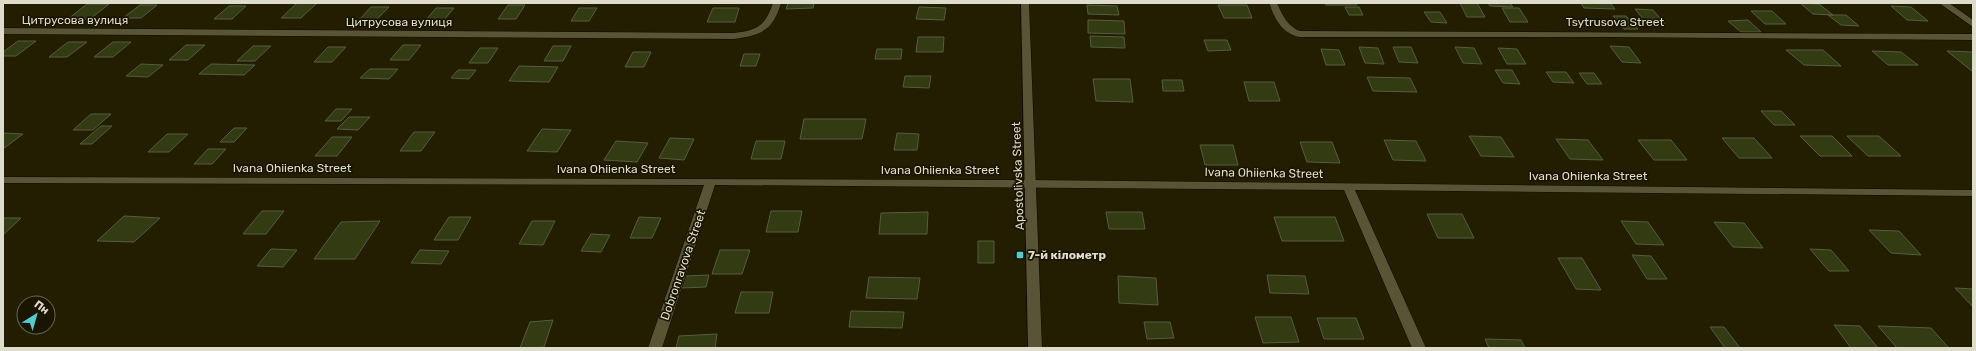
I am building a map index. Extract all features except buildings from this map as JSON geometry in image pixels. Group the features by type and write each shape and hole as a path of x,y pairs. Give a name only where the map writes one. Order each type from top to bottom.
{"street":[{"name":"Цитрусова вулиця","path":"3,31 734,36 749,34 768,25 772,20 777,3"},
{"name":"Apostolivska Street","path":"1025,3 1035,348"},
{"name":"Tsytrusova Street","path":"1273,3 1282,23 1288,30 1299,34 1609,34 1973,37"},
{"path":"1943,3 1973,24"},
{"name":"Ivana Ohiienka Street","path":"3,180 1031,183 1348,188 1973,193"},
{"name":"Dobronravova Street","path":"655,348 711,182"},
{"path":"1348,188 1419,348"}],"place":[{"name":"7-й кілометр","path":"1020,255"}]}
